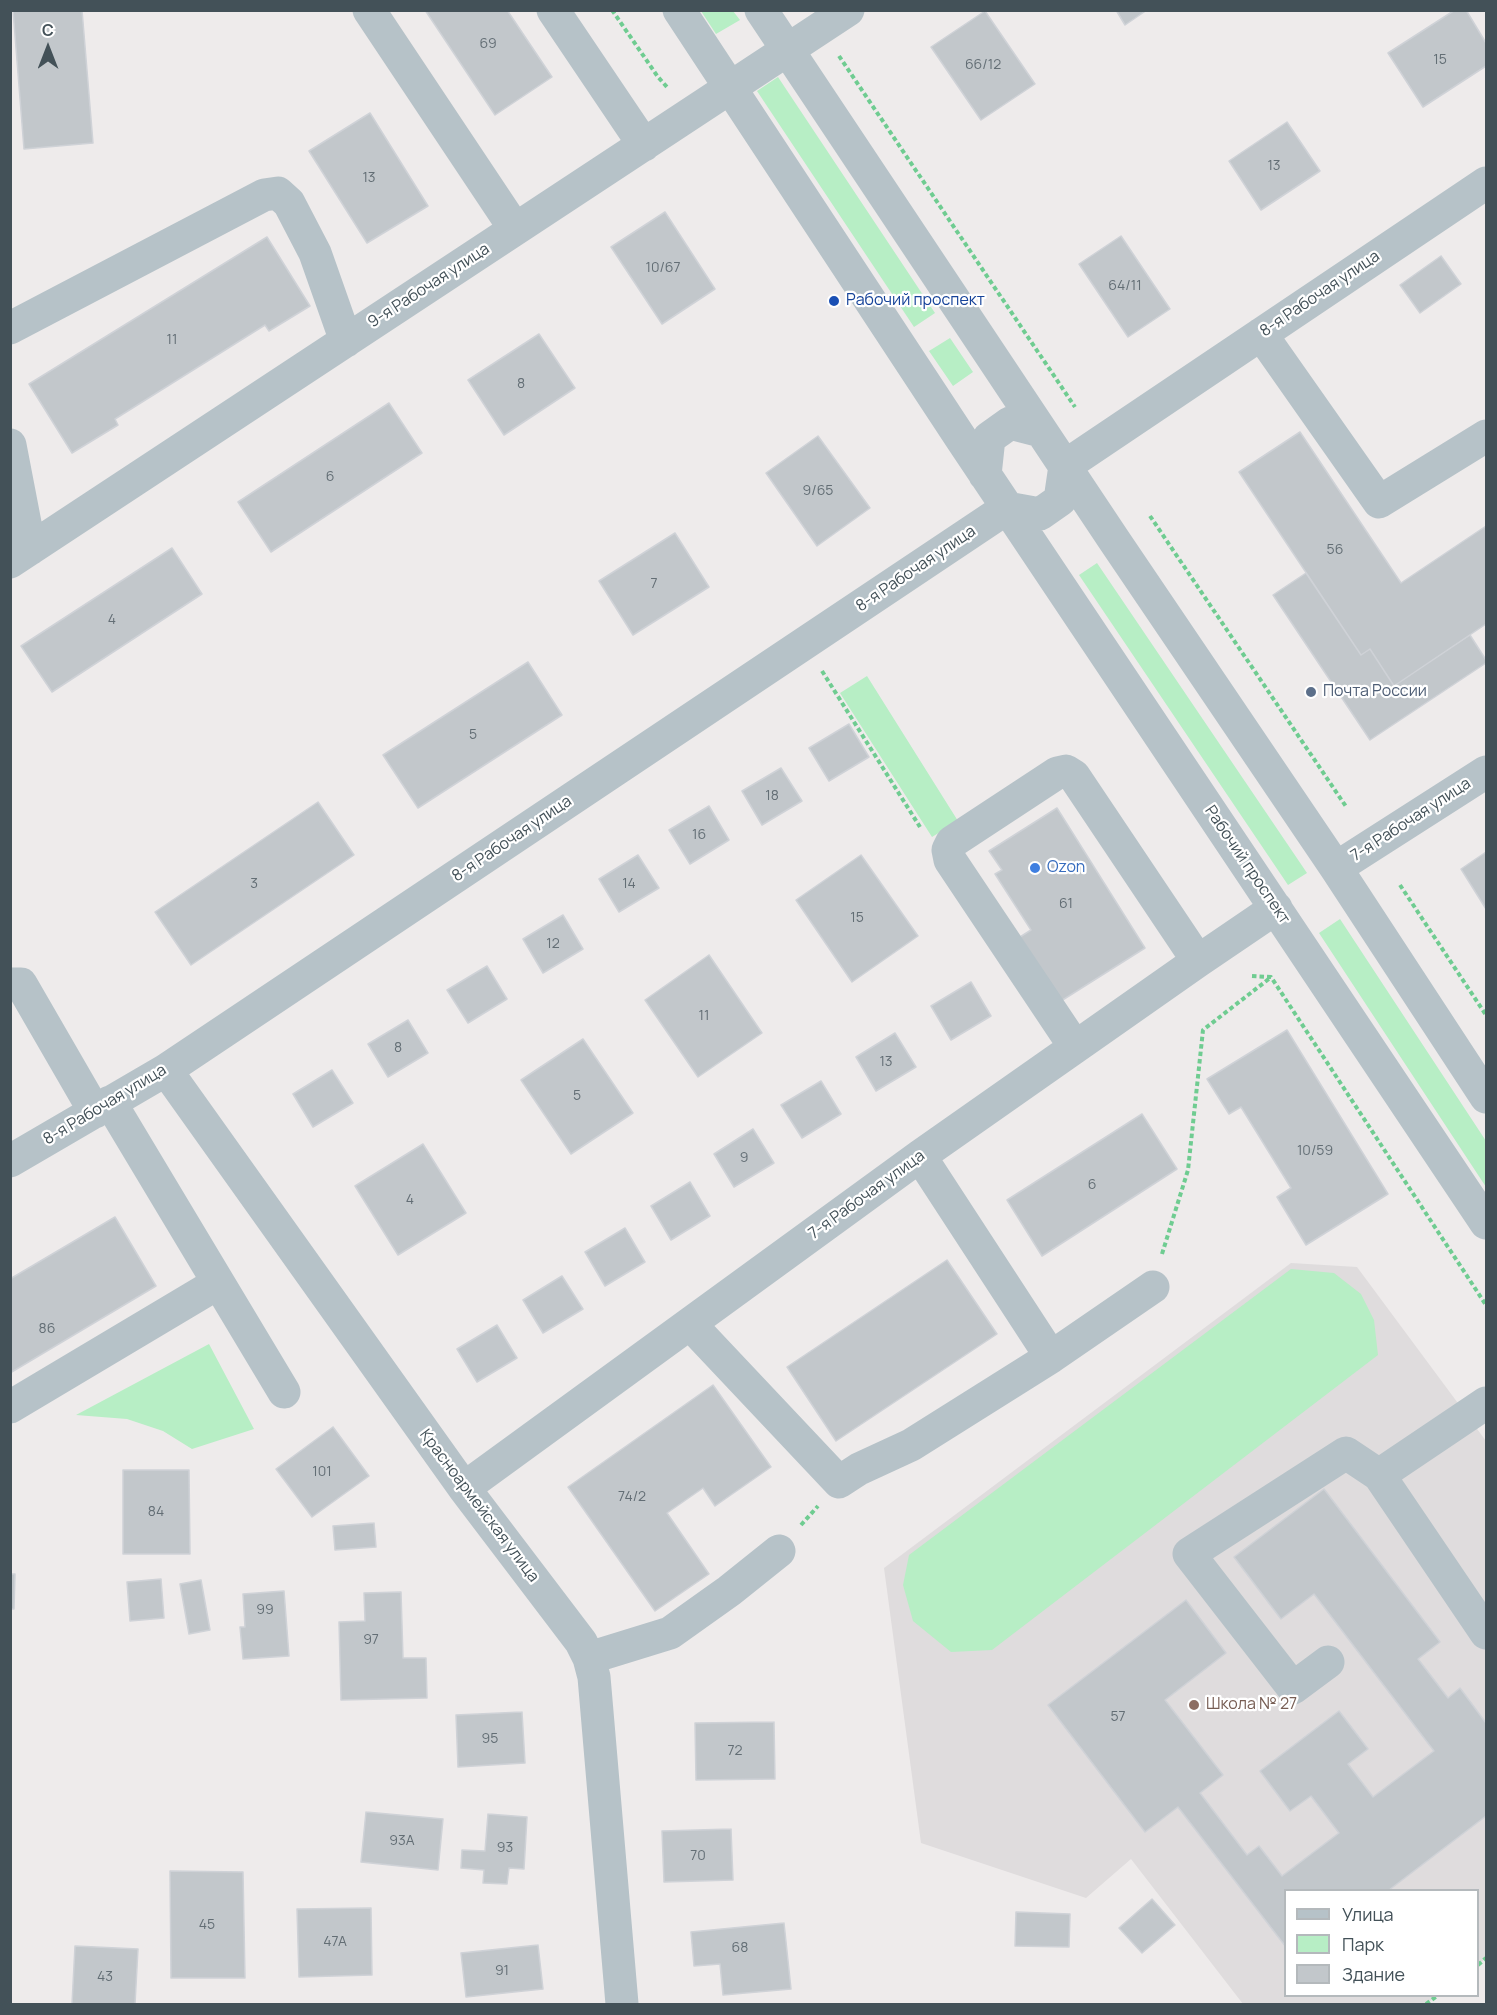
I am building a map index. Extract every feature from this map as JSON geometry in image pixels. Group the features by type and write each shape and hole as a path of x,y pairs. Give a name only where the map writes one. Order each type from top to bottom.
{"street":[{"path":"369,10 515,229"},
{"path":"553,10 644,145"},
{"name":"Рабочий проспект","path":"679,10 1007,508 1486,1223"},
{"path":"760,10 1336,868 1486,1097"},
{"name":"9-я Рабочая улица","path":"20,556 848,10"},
{"name":"8-я Рабочая улица","path":"1065,466 1486,183"},
{"path":"10,328 264,195 278,193 289,203 315,253 346,341"},
{"path":"1260,334 1379,501 1486,436"},
{"path":"985,474 989,438 1010,423 1041,431"},
{"path":"10,445 20,556"},
{"path":"1007,508 1040,514 1060,500 1065,466"},
{"name":"8-я Рабочая улица","path":"10,1161 166,1070 1007,508"},
{"path":"1075,1047 950,860 948,850 952,843 1057,773 1066,771 1074,776 1198,961"},
{"name":"7-я Рабочая улица","path":"1336,868 1486,772"},
{"name":"7-я Рабочая улица","path":"464,1488 920,1156 1276,908"},
{"path":"10,984 21,984 218,1283 284,1392"},
{"name":"Красноармейская улица","path":"166,1070 464,1488 581,1642 589,1658 594,1677 622,2004"},
{"path":"920,1156 1051,1357"},
{"path":"10,1407 218,1283"},
{"path":"690,1324 839,1482 859,1469 911,1445 1051,1357 1153,1287"},
{"path":"1379,1475 1486,1403"},
{"path":"1328,1662 1293,1688 1189,1554 1346,1454 1379,1475 1486,1633"},
{"path":"589,1658 670,1633 729,1591 779,1551"}],"path":[{"path":"612,10 658,77 692,113"},
{"path":"821,28 1075,407"},
{"path":"1150,516 1347,808"},
{"path":"820,668 925,835 948,850"},
{"path":"1400,885 1486,1015"},
{"path":"1252,976 1270,977"},
{"path":"1153,1287 1188,1170 1203,1030 1270,977"},
{"path":"1270,977 1486,1305"},
{"path":"779,1551 839,1482"}],"shaded area":[{"name":"Школа № 27","path":"1291,1263 1357,1267 1486,1441 1486,1958 1479,1964 1479,1889 1284,1889 1284,1997 1436,1997 1426,2004 1243,2004 1131,1859 1086,1898 921,1843 884,1568"}],"green space":[{"path":"701,11 733,11 740,20 716,34"},
{"path":"778,77 935,313 914,327 757,91"},
{"path":"950,338 973,372 953,386 929,351"},
{"path":"1097,563 1307,873 1288,885 1079,575"},
{"path":"867,676 958,821 932,837 840,693"},
{"path":"1340,919 1486,1141 1486,1187 1319,933"},
{"path":"1291,1269 1334,1273 1361,1294 1374,1320 1378,1355 992,1650 951,1652 913,1621 903,1585 909,1555"},
{"path":"209,1344 254,1429 192,1449 163,1431 127,1419 76,1415"}],"building":[{"path":"13,10 82,10 93,143 24,149"},
{"path":"425,10 507,10 552,77 495,115"},
{"path":"1116,10 1147,10 1125,25"},
{"path":"1455,10 1466,10 1486,43 1486,66 1423,107 1388,53"},
{"path":"985,11 1035,84 981,120 931,47"},
{"path":"370,113 428,206 367,243 309,151"},
{"path":"1287,122 1320,171 1261,210 1229,161"},
{"path":"665,212 715,289 662,324 611,247"},
{"path":"1121,236 1170,309 1128,337 1079,264"},
{"path":"267,237 310,306 269,331 265,325 115,419 118,425 72,453 29,384"},
{"path":"1441,256 1461,284 1420,313 1400,285"},
{"path":"539,334 575,388 504,435 468,380"},
{"path":"389,403 422,453 271,552 238,502"},
{"path":"1300,432 1401,583 1486,526 1486,624 1394,686 1370,649 1361,655 1239,472"},
{"path":"818,436 870,508 817,546 766,473"},
{"path":"675,533 709,587 633,635 599,581"},
{"path":"172,548 202,594 52,692 21,646"},
{"path":"1306,573 1361,655 1370,649 1394,686 1470,635 1486,663 1370,740 1273,595"},
{"path":"528,662 562,715 418,808 383,755"},
{"path":"849,724 869,757 829,781 809,748"},
{"path":"781,768 802,801 762,825 742,791"},
{"path":"318,802 354,855 191,965 155,912"},
{"path":"709,806 729,840 690,864 669,830"},
{"path":"1057,808 1145,948 1061,1001 1020,937 1031,930 995,874 1002,870 989,851"},
{"path":"1486,852 1486,909 1461,869"},
{"path":"638,855 659,888 619,912 599,879"},
{"path":"861,855 918,936 852,982 796,900"},
{"path":"563,915 583,949 543,973 523,939"},
{"path":"709,955 762,1033 698,1077 645,1000"},
{"path":"487,966 507,999 468,1023 447,990"},
{"path":"971,982 991,1016 951,1040 931,1006"},
{"path":"408,1020 428,1053 388,1077 368,1044"},
{"path":"1287,1030 1388,1194 1306,1245 1277,1197 1291,1188 1241,1107 1229,1114 1207,1079"},
{"path":"895,1033 916,1067 876,1091 856,1057"},
{"path":"583,1039 633,1113 571,1154 521,1080"},
{"path":"332,1070 353,1103 313,1127 293,1094"},
{"path":"821,1081 841,1114 802,1138 781,1105"},
{"path":"1142,1114 1177,1169 1042,1256 1007,1200"},
{"path":"753,1129 774,1163 734,1187 714,1154"},
{"path":"423,1144 466,1213 398,1255 355,1186"},
{"path":"690,1182 710,1216 671,1240 651,1206"},
{"path":"115,1217 156,1286 10,1373 10,1279"},
{"path":"625,1228 645,1262 605,1286 585,1252"},
{"path":"947,1260 997,1334 836,1441 787,1367"},
{"path":"562,1276 583,1309 543,1333 523,1300"},
{"path":"497,1325 517,1358 477,1382 457,1349"},
{"path":"713,1385 771,1467 715,1506 703,1488 667,1513 709,1574 655,1611 568,1487"},
{"path":"333,1427 369,1476 312,1517 276,1469"},
{"path":"123,1470 189,1470 190,1554 123,1554"},
{"path":"1324,1489 1440,1642 1418,1659 1448,1698 1460,1688 1486,1723 1486,1816 1390,1889 1284,1889 1284,1944 1178,1807 1145,1832 1048,1705 1186,1600 1226,1653 1165,1700 1223,1775 1200,1793 1247,1855 1259,1846 1282,1876 1339,1833 1311,1796 1290,1811 1260,1771 1339,1711 1368,1749 1348,1764 1373,1797 1434,1751 1314,1594 1281,1619 1234,1557"},
{"path":"374,1523 376,1547 335,1550 333,1526"},
{"path":"10,1574 15,1574 14,1609 10,1609"},
{"path":"161,1579 164,1618 130,1621 127,1582"},
{"path":"201,1580 210,1630 189,1634 180,1584"},
{"path":"284,1591 289,1656 243,1659 240,1627 245,1627 243,1594"},
{"path":"401,1592 403,1658 426,1658 427,1698 341,1700 339,1622 365,1621 364,1593"},
{"path":"522,1712 525,1763 458,1767 456,1715"},
{"path":"774,1722 775,1779 696,1780 695,1723"},
{"path":"366,1812 443,1819 438,1870 361,1862"},
{"path":"488,1814 527,1817 524,1869 509,1868 507,1884 483,1883 484,1870 461,1868 462,1850 485,1851"},
{"path":"731,1829 733,1880 664,1882 662,1831"},
{"path":"170,1871 243,1872 245,1978 171,1978"},
{"path":"1152,1899 1175,1925 1142,1953 1119,1928"},
{"path":"371,1908 372,1975 299,1977 297,1909"},
{"path":"1016,1912 1070,1914 1069,1947 1015,1946"},
{"path":"784,1923 791,1989 723,1995 720,1964 694,1966 691,1932"},
{"path":"538,1945 543,1989 466,1997 461,1953"},
{"path":"75,1946 138,1949 135,2004 72,2004"}],"place":[{"name":"Рабочий проспект","path":"834,301"},
{"name":"Почта России","path":"1311,692"},
{"name":"Ozon","path":"1035,868"},
{"name":"Школа № 27","path":"1194,1705"}]}
